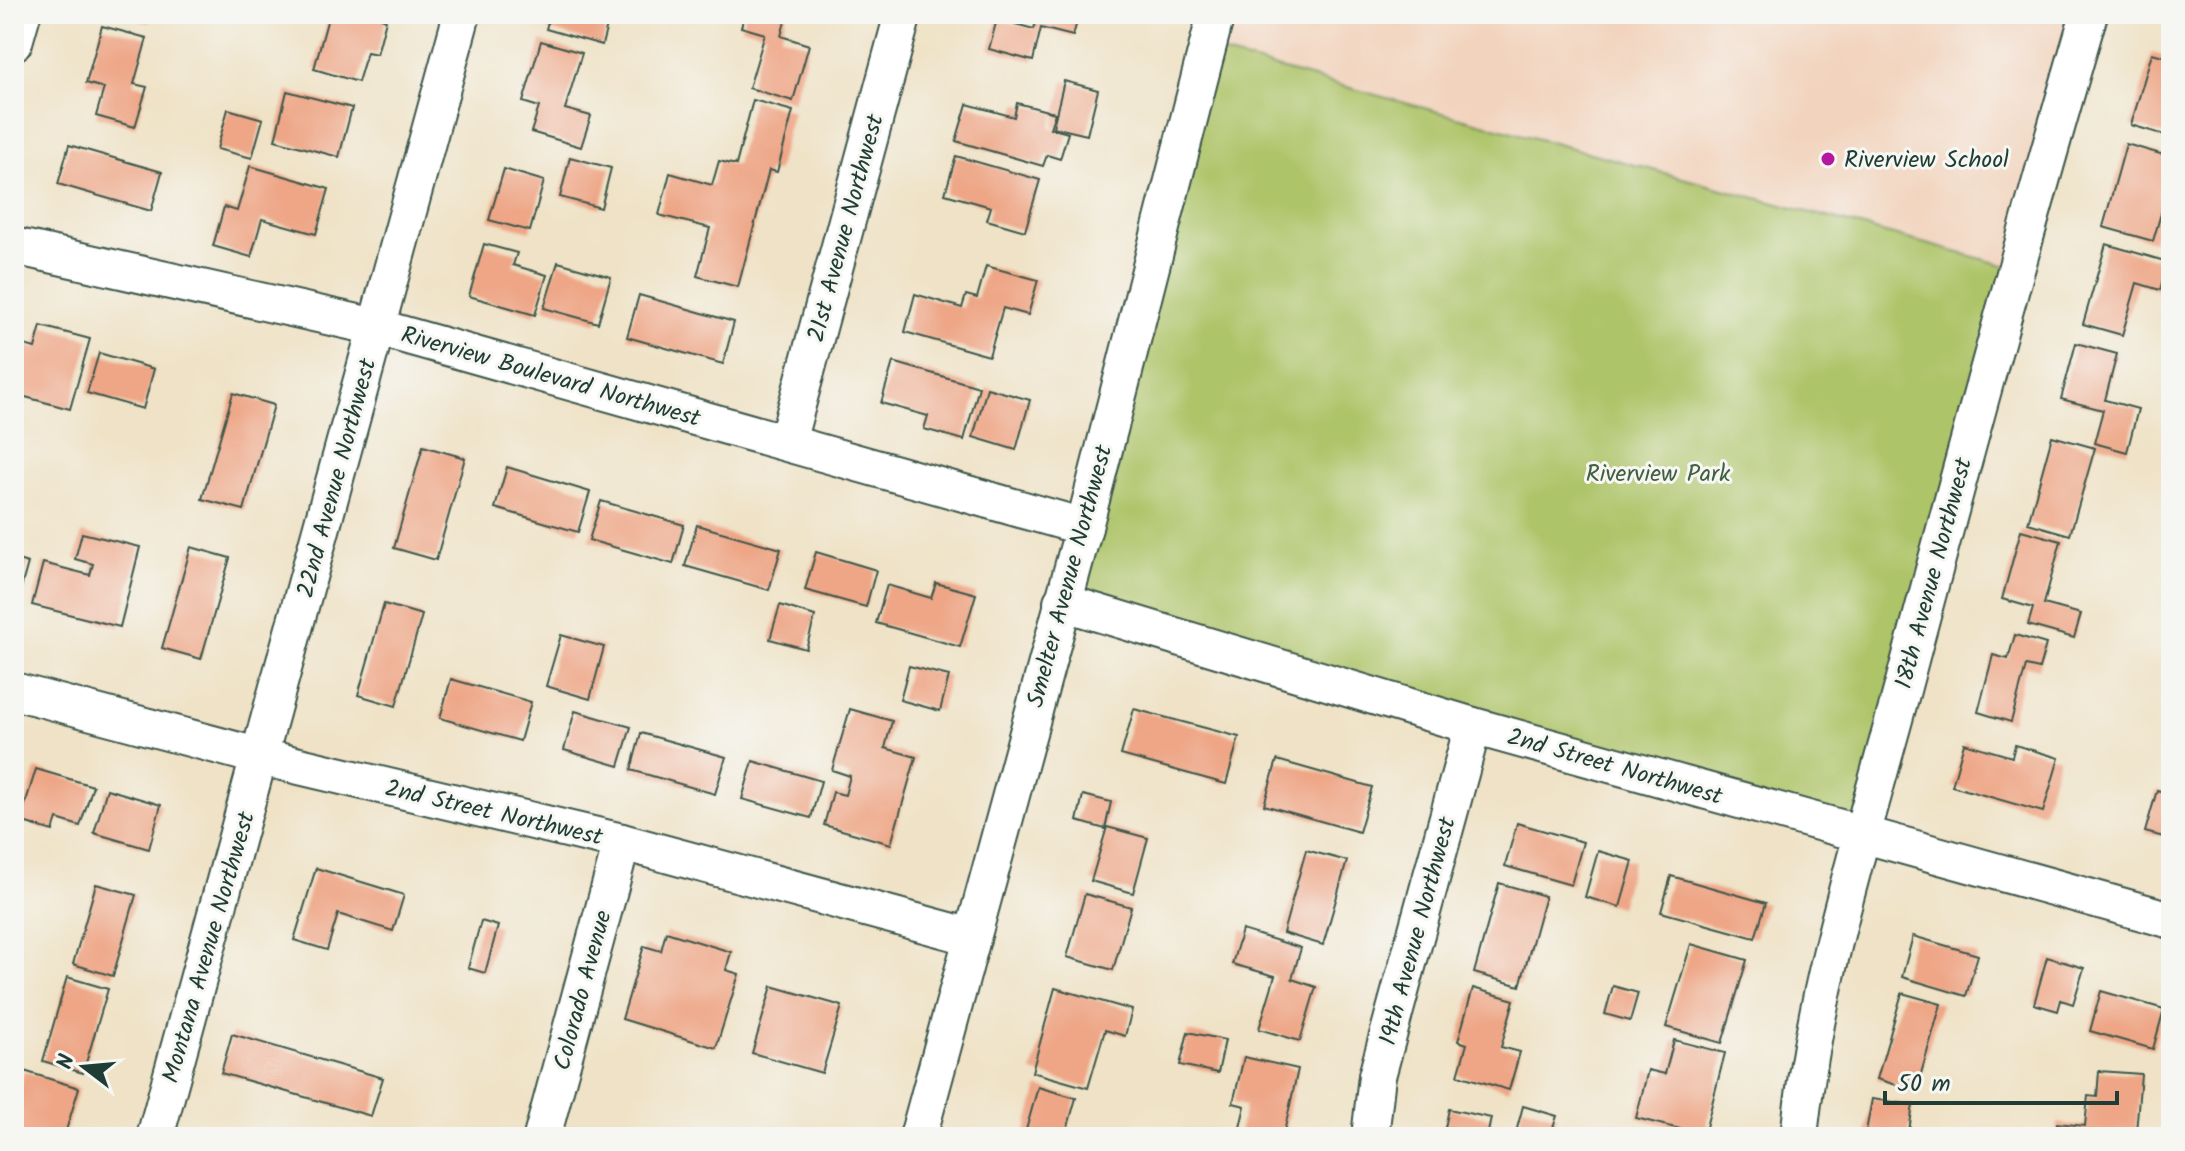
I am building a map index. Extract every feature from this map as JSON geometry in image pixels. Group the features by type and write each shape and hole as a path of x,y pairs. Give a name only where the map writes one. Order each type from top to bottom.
{"street":[{"path":"14,42 22,14"},
{"name":"22nd Avenue Northwest","path":"261,757 462,14"},
{"name":"21st Avenue Northwest","path":"787,442 903,14"},
{"name":"Smelter Avenue Northwest","path":"918,1137 1084,527 1216,14"},
{"name":"18th Avenue Northwest","path":"1799,1137 1806,1070 1863,836 2015,268 2089,14"},
{"name":"Riverview Boulevard Northwest","path":"14,246 376,327 1084,527"},
{"name":"2nd Street Northwest","path":"1062,602 1473,726 2171,920"},
{"name":"2nd Street Northwest","path":"14,691 261,757 622,842 972,937"},
{"name":"19th Avenue Northwest","path":"1370,1137 1377,1076 1473,726"},
{"name":"Montana Avenue Northwest","path":"155,1137 261,757"},
{"name":"Colorado Avenue","path":"542,1137 622,842"}],"shaded area":[{"name":"Riverview School","path":"1216,14 2084,14 2015,268 1206,49"}],"green space":[{"name":"Riverview Park","path":"1206,49 2015,268 1863,836 1062,602"}],"building":[{"path":"119,14 151,14 149,23"},
{"path":"329,14 373,14 386,20 377,54 367,52 358,82 314,69"},
{"path":"550,14 610,14 602,45 546,29"},
{"path":"745,14 787,14 781,36 809,45 793,101 749,88 765,34 741,27"},
{"path":"1038,14 1079,14 1073,36 1041,28 1033,61 989,49 997,19 1034,29"},
{"path":"102,26 147,38 134,84 147,87 135,127 96,116 104,88 86,83"},
{"path":"541,41 582,53 565,109 591,116 581,147 531,132 539,107 523,102"},
{"path":"2152,53 2171,58 2171,137 2131,125"},
{"path":"1064,81 1098,90 1087,135 1053,127"},
{"path":"287,91 352,108 339,157 275,140"},
{"path":"753,100 793,111 777,172 769,170 738,287 697,276 710,228 659,215 670,173 712,185 719,161 736,165"},
{"path":"1017,103 1055,113 1050,128 1068,133 1060,159 1047,155 1043,166 956,141 967,104 1014,117"},
{"path":"228,109 263,119 252,158 217,149"},
{"path":"2126,144 2171,157 2171,179 2153,241 2103,227"},
{"path":"69,145 162,172 151,211 58,184"},
{"path":"956,156 1040,180 1025,231 987,220 991,207 945,194"},
{"path":"570,157 611,168 601,208 560,197"},
{"path":"250,166 329,189 316,234 262,219 251,257 213,246 224,207 237,211"},
{"path":"504,169 544,181 530,231 489,220"},
{"path":"484,244 517,253 513,265 547,275 535,315 469,296"},
{"path":"2106,244 2168,262 2160,290 2137,283 2122,335 2083,324"},
{"path":"558,262 611,277 598,323 544,308"},
{"path":"986,266 1038,280 1028,315 1003,308 989,356 905,332 915,294 962,308 966,295 977,298"},
{"path":"639,295 734,322 723,364 627,337"},
{"path":"41,326 90,339 70,409 18,395 21,383 14,381 14,342 35,348"},
{"path":"2076,343 2117,354 2105,400 2138,409 2127,452 2094,443 2103,410 2061,399"},
{"path":"99,353 154,369 143,409 87,393"},
{"path":"893,362 979,387 964,440 924,429 928,416 881,403"},
{"path":"987,388 1030,400 1016,450 973,437"},
{"path":"233,393 274,405 244,510 202,499"},
{"path":"2052,436 2095,448 2070,535 2028,523"},
{"path":"423,446 465,458 436,560 394,548"},
{"path":"507,467 590,492 578,532 495,508"},
{"path":"601,501 684,525 673,564 589,540"},
{"path":"697,525 781,549 769,590 685,566"},
{"path":"2021,530 2061,541 2044,604 2081,614 2074,638 2028,625 2033,608 2002,599"},
{"path":"82,533 140,547 120,627 32,605 43,563 90,575 93,564 75,559"},
{"path":"191,547 230,558 201,659 162,648"},
{"path":"816,552 876,570 866,607 805,590"},
{"path":"14,559 28,563 17,602 14,601"},
{"path":"936,583 976,594 960,647 876,623 887,585 931,598"},
{"path":"384,604 422,615 396,706 358,695"},
{"path":"780,605 815,616 806,649 770,639"},
{"path":"561,635 604,647 590,699 546,686"},
{"path":"2015,635 2046,644 2039,669 2026,666 2011,722 1978,712 1993,655 2008,659"},
{"path":"909,666 949,676 940,711 900,700"},
{"path":"451,679 531,702 520,741 440,718"},
{"path":"850,709 892,721 885,748 916,757 891,844 824,825 833,792 845,795 850,776 832,770"},
{"path":"1134,709 1239,737 1226,784 1121,755"},
{"path":"575,711 631,727 619,766 564,750"},
{"path":"641,733 726,757 715,794 631,770"},
{"path":"1964,743 2012,757 2015,745 2059,758 2043,812 1952,786"},
{"path":"1277,760 1372,787 1359,832 1264,805"},
{"path":"753,761 821,781 811,818 742,799"},
{"path":"36,769 93,786 80,826 57,819 53,831 20,821"},
{"path":"107,789 161,805 149,849 94,833"},
{"path":"2157,790 2171,794 2171,839 2145,832"},
{"path":"1083,795 1111,802 1105,829 1077,821"},
{"path":"1517,823 1583,842 1571,885 1505,866"},
{"path":"1107,827 1148,838 1133,893 1091,881"},
{"path":"1306,850 1347,861 1323,945 1283,933"},
{"path":"1598,851 1633,861 1620,907 1585,897"},
{"path":"316,868 404,895 393,931 338,914 327,950 294,940"},
{"path":"1671,876 1766,903 1755,938 1661,912"},
{"path":"1499,883 1545,896 1520,986 1474,973"},
{"path":"96,884 136,895 113,976 73,964"},
{"path":"1085,894 1131,907 1113,970 1067,957"},
{"path":"481,921 498,926 485,973 468,968"},
{"path":"1242,930 1301,948 1292,979 1316,987 1300,1041 1259,1029 1275,976 1232,964"},
{"path":"666,932 731,952 726,970 739,974 716,1048 622,1019 644,946 661,951"},
{"path":"1913,936 1978,955 1966,996 1902,977"},
{"path":"1691,944 1747,960 1722,1043 1666,1027"},
{"path":"2047,957 2084,968 2073,1004 2061,1000 2058,1011 2034,1004"},
{"path":"67,977 108,989 83,1073 43,1061"},
{"path":"772,986 842,1006 822,1073 752,1053"},
{"path":"1613,986 1638,993 1630,1021 1605,1014"},
{"path":"1055,988 1132,1010 1125,1036 1105,1030 1088,1088 1032,1072"},
{"path":"1473,988 1514,1000 1501,1047 1520,1052 1509,1090 1458,1075 1467,1044 1458,1041"},
{"path":"2101,991 2164,1009 2153,1049 2090,1031"},
{"path":"1902,993 1941,1004 1916,1091 1877,1079"},
{"path":"1188,1032 1225,1040 1218,1073 1180,1065"},
{"path":"232,1034 383,1078 371,1116 221,1073"},
{"path":"1674,1040 1725,1053 1704,1135 1636,1118 1648,1070 1665,1074"},
{"path":"1244,1057 1298,1069 1283,1137 1239,1132 1245,1106 1233,1103"},
{"path":"24,1071 79,1088 64,1137 21,1137 14,1133 14,1104"},
{"path":"2099,1071 2141,1074 2136,1132 2117,1131 2117,1137 2056,1137 2057,1123 2085,1126 2088,1096 2097,1097"},
{"path":"1038,1087 1076,1098 1065,1137 1024,1137"},
{"path":"1872,1099 1913,1105 1908,1137 1865,1137"},
{"path":"1523,1106 1557,1116 1550,1137 1515,1136"},
{"path":"1449,1109 1491,1118 1487,1137 1443,1137"}],"place":[{"name":"Riverview School","path":"1828,159"}]}
